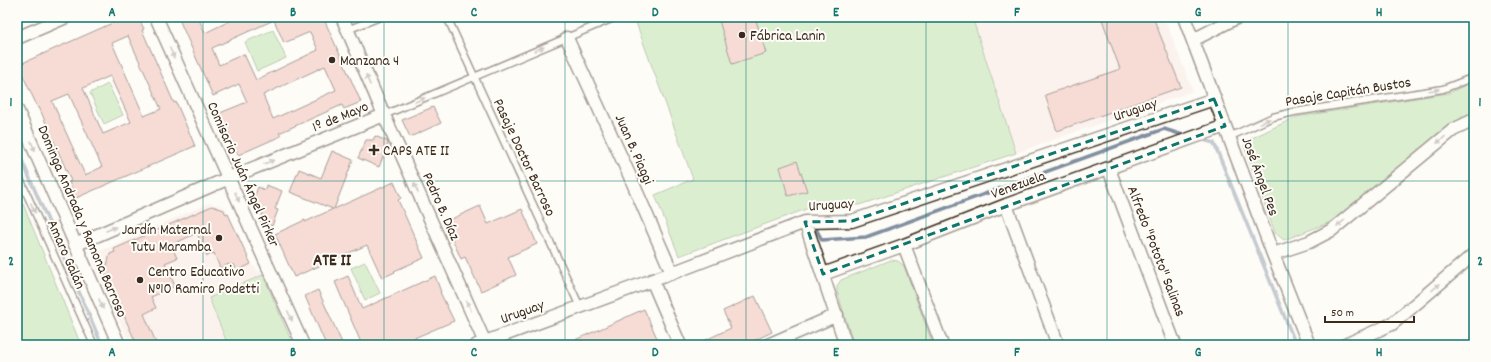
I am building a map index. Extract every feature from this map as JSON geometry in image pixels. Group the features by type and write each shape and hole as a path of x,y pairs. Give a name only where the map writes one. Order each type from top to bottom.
{"street":[{"path":"17,38 66,17"},
{"name":"Comisario Juán Ángel Pirker","path":"156,17 303,345"},
{"name":"Pedro B. Díaz","path":"342,17 483,344"},
{"name":"José Ángel Pes","path":"1184,17 1273,254 1309,345"},
{"path":"1193,40 1238,17"},
{"path":"1472,17 1474,21"},
{"name":"Juan B. Piaggi","path":"566,38 632,181 672,273"},
{"name":"Uruguay","path":"483,344 805,222 852,222 1214,99"},
{"name":"1º de Mayo","path":"75,245 229,178 384,116"},
{"name":"Dominga Andrada y Ramona Barroso","path":"18,117 119,345"},
{"path":"1273,254 1309,242 1332,230 1453,130 1474,120"},
{"name":"Venezuela","path":"823,274 904,245 1006,205 1109,169 1227,131"},
{"name":"Alfredo \"Pototo\" Salinas","path":"1109,169 1175,345"},
{"path":"1006,205 1058,345"},
{"path":"805,222 846,345"},
{"path":"904,245 942,345"},
{"path":"1345,345 1392,324 1474,254"},
{"path":"652,280 680,345"},
{"path":"768,345 837,315"}],"lane":[{"path":"347,30 380,17"},
{"name":"Pasaje Doctor Barroso","path":"446,17 580,307"},
{"name":"1º de Mayo","path":"384,116 616,17"},
{"name":"Pasaje Capitán Bustos","path":"1227,131 1294,112 1443,89 1474,77"},
{"name":"Amaro Galán","path":"17,172 94,345"}],"highlighted area":[{"path":"1214,99 1225,126 823,274 805,222 852,221"}],"shaded area":[{"path":"972,17 1164,17 1193,91 1016,153"},
{"path":"209,203 225,207 251,264 263,275 209,298 228,345 130,345 93,261 96,253"}],"green space":[{"path":"634,17 972,17 1016,153 859,205 814,204 809,208 679,256 655,195 693,179"},
{"path":"273,30 286,58 257,71 245,42"},
{"path":"1474,81 1474,111 1463,116 1338,219 1284,240 1275,233 1244,146 1246,141 1296,117 1449,93"},
{"path":"108,84 123,115 104,124 90,93"},
{"path":"23,204 81,345 17,345 17,207"},
{"path":"891,260 898,261 904,266 933,345 854,345 837,291 837,286 841,280"},
{"path":"365,262 380,293 365,300 351,268"},
{"path":"263,275 293,345 228,345 209,298"}],"building":[{"path":"126,17 138,17 144,29 142,30 174,103 176,102 195,146 76,198 69,182 71,181 39,107 38,108 18,65","holes":["128,36 161,109 144,116 112,43","110,76 131,122 103,134 83,88","69,94 102,167 85,175 52,101"]},
{"path":"178,17 198,17 205,33 238,17 323,17 361,102 344,109 342,105 279,133 281,136 238,155 220,113 247,102 239,84 213,96","holes":["274,20 284,43 310,32 318,50 256,80 244,54 219,65 212,48","325,66 336,90 273,119 263,95"]},
{"name":"Fábrica Lanin","path":"718,17 755,17 766,53 732,64"},
{"path":"1101,17 1153,17 1181,87 1057,131 1045,95 1120,69"},
{"path":"433,107 441,123 410,137 402,120"},
{"name":"CAPS ATE II","path":"375,136 387,141 388,144 379,167 358,158 366,140 373,140"},
{"path":"332,151 353,160 334,209 394,182 401,198 398,200 424,258 382,278 367,245 294,277 275,234 333,209 290,192 299,169 321,178"},
{"path":"797,161 807,191 788,196 780,167"},
{"path":"266,185 282,191 275,209 278,210 272,226 260,221 263,213 256,211 258,205 252,203 258,187 265,190"},
{"name":"Centro Educativo N°10 Ramiro Podetti","path":"212,206 224,210 226,215 228,214 251,264 237,271 234,264 230,266 229,264 220,268 214,253 207,256 197,233 171,245 177,258 165,263 175,286 151,297 156,308 144,314 157,345 137,345 105,273 110,254 115,252 114,249"},
{"path":"480,206 488,224 522,209 537,244 508,257 516,275 481,291 465,257 461,259 445,222"},
{"path":"348,276 362,309 435,276 440,292 454,321 398,345 362,345 335,282"},
{"path":"318,290 343,345 326,345 305,296"},
{"path":"755,296 772,332 745,345 695,345 731,328 723,311"},
{"path":"644,309 660,345 563,345 598,330"}],"waterway":[{"path":"815,227 822,240 866,237 1164,129 1186,136"},
{"path":"1200,139 1214,143 1296,345"},
{"path":"17,149 102,345"}],"place":[{"name":"Fábrica Lanin","path":"742,35"},
{"name":"Manzana 4","path":"332,60"},
{"name":"CAPS ATE II","path":"374,150"},
{"name":"Jardín Maternal Tutu Maramba","path":"219,238"},
{"name":"Centro Educativo N°10 Ramiro Podetti","path":"140,280"}],"district":[{"name":"ATE II","path":"332,259"}]}
